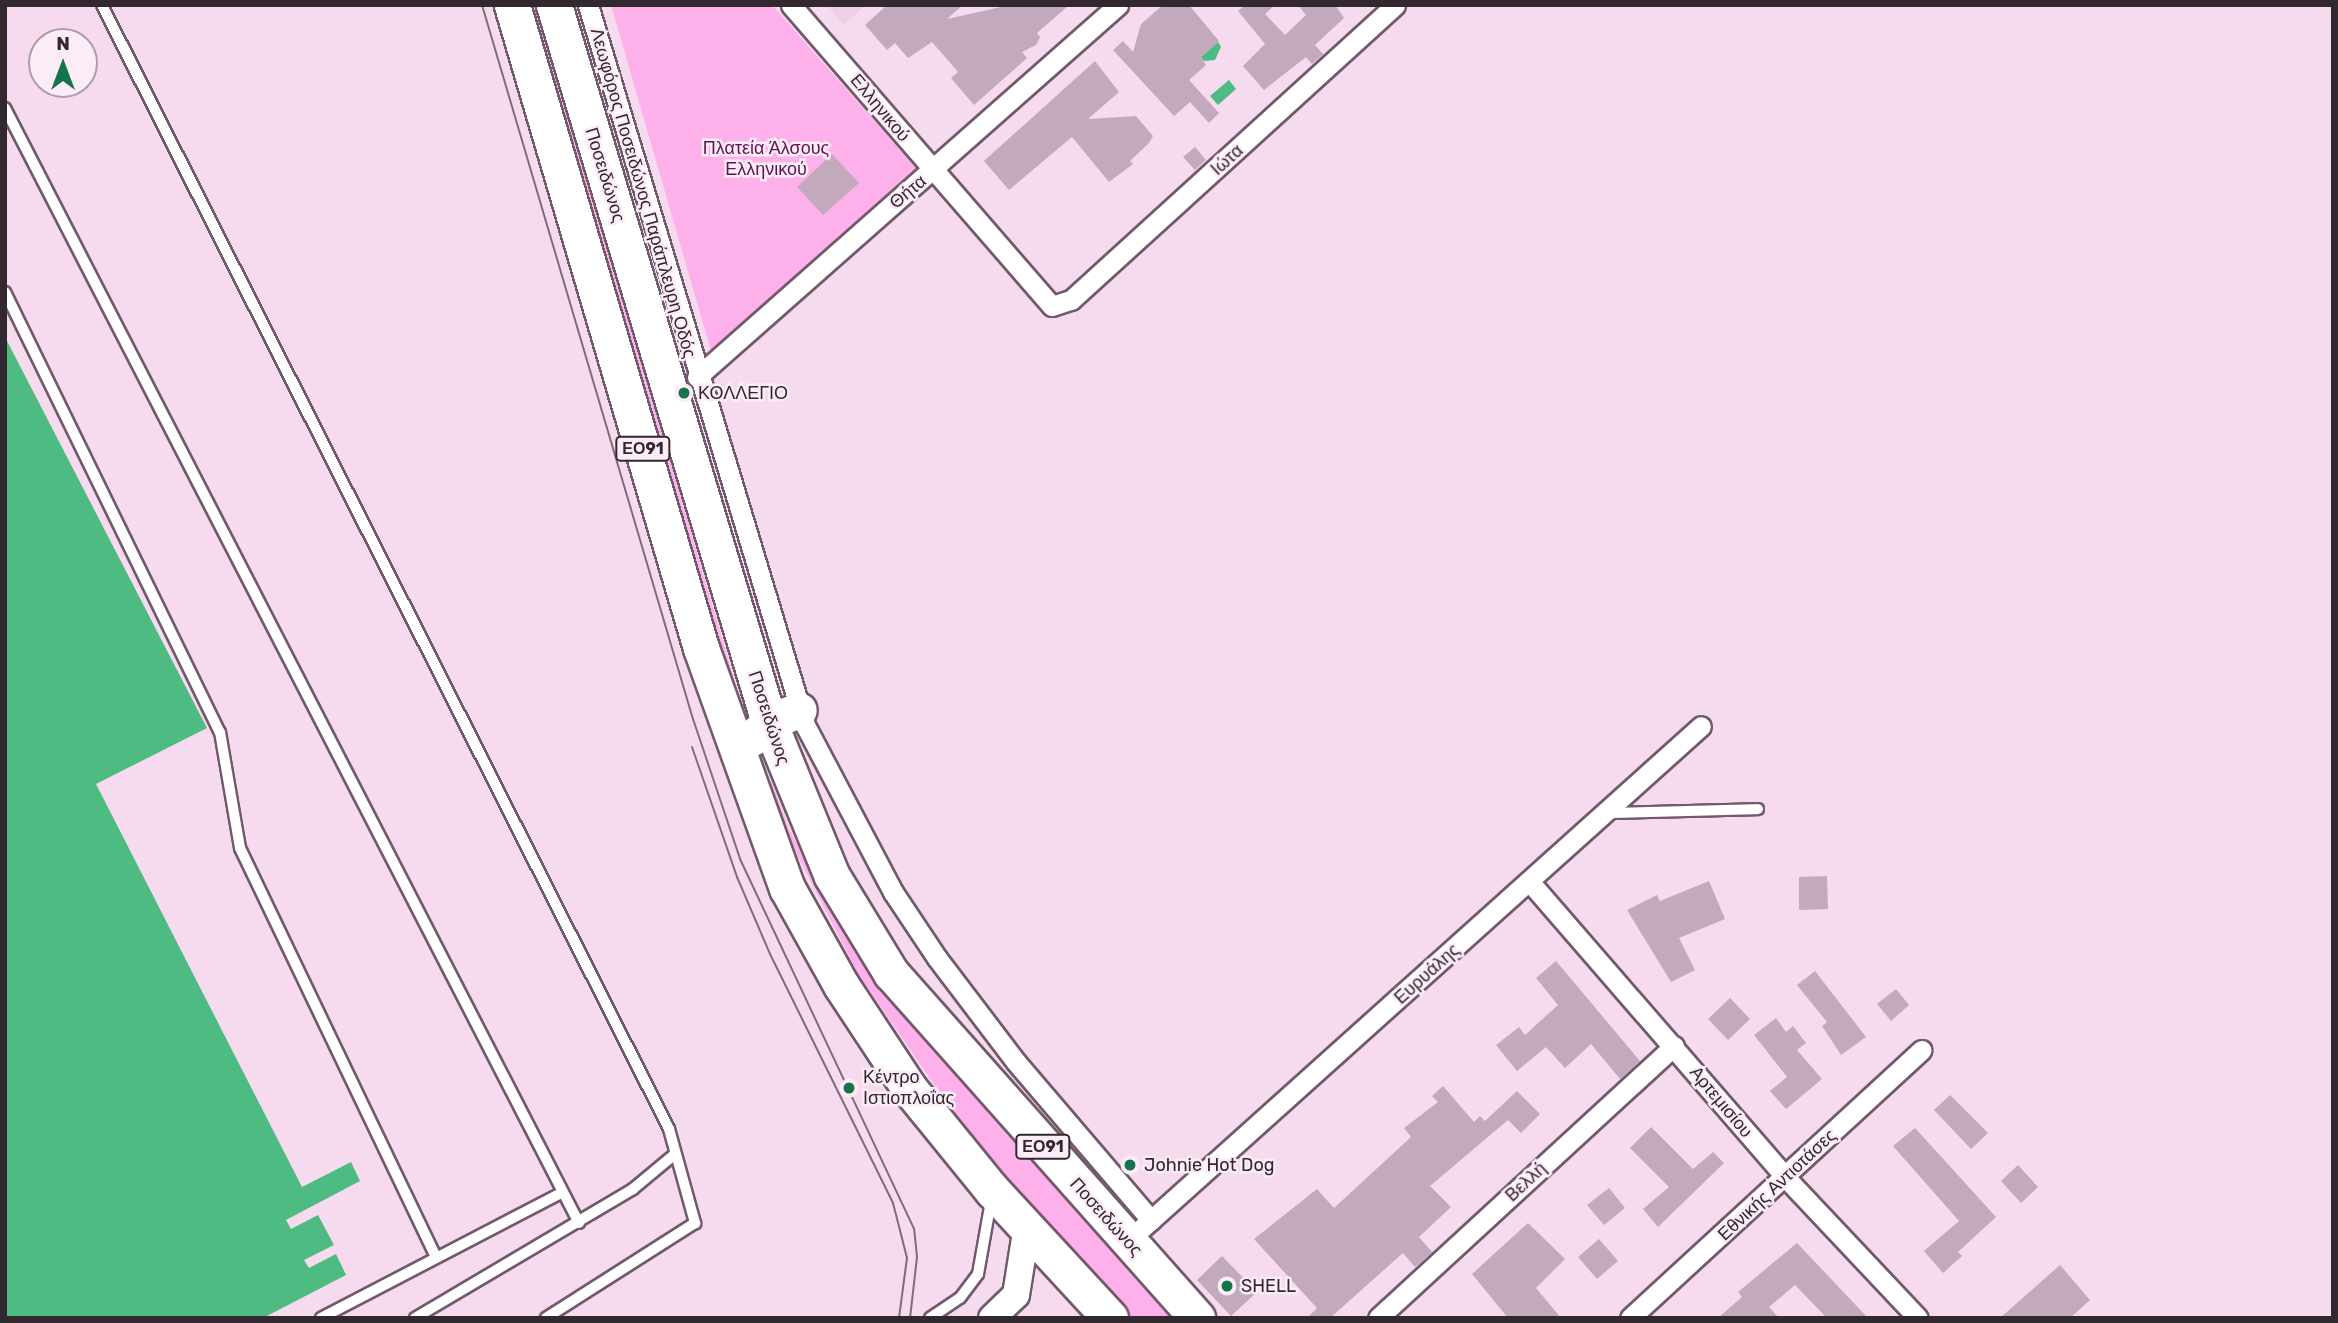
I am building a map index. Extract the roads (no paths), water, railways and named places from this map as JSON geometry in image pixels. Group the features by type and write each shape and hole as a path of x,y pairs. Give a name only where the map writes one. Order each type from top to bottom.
{"highway":[{"name":"ΕΟ91","path":"512,5 701,648 787,888 841,985 909,1088 992,1190 1110,1318"},
{"name":"Ποσειδώνος","path":"554,5 784,716 832,876 891,973 1139,1231 1197,1318"},
{"path":"737,752 784,716"}],"street":[{"name":"Λεωφόρος Ποσειδώνος Παράπλευρη Οδός","path":"588,5 697,377 784,716 937,958 1139,1231"},
{"name":"Ελληνικού","path":"791,5 1052,306"},
{"name":"Θήτα","path":"697,377 1118,5"},
{"name":"Ιώτα","path":"1052,306 1071,300 1395,5"},
{"name":"Ευρυάλης","path":"1139,1231 1701,726"},
{"name":"Αρτεμισίου","path":"1529,881 1786,1178 1918,1318"},
{"name":"Βελλή","path":"1378,1318 1674,1046"},
{"name":"Εθνικής Αντιοτάσες","path":"1630,1318 1786,1178 1921,1050"},
{"path":"992,1318 1016,1294 1027,1226"}],"lane":[{"path":"102,5 669,1129 695,1223 545,1318"},
{"path":"5,108 561,1193 579,1223"},
{"path":"5,292 220,732 240,848 435,1255"},
{"path":"1604,813 1758,808"},
{"path":"415,1318 633,1189 675,1154"},
{"path":"930,1318 960,1298 978,1274 992,1190"},
{"path":"321,1318 435,1255 508,1224 561,1193"}],"tram line":[{"path":"482,5 693,719 740,859 914,1228 917,1257 910,1318"},
{"path":"692,747 737,877 770,954 893,1203 907,1258 899,1318"}],"place":[{"name":"ΚΟΛΛΕΓΙΟ","path":"684,393"},
{"name":"Κέντρο Ιστιοπλοΐας","path":"849,1088"},
{"name":"Johnie Hot Dog","path":"1130,1165"},
{"name":"SHELL","path":"1227,1286"}],"park label":[{"name":"Πλατεία Άλσους Ελληνικού","path":"766,159"}]}
